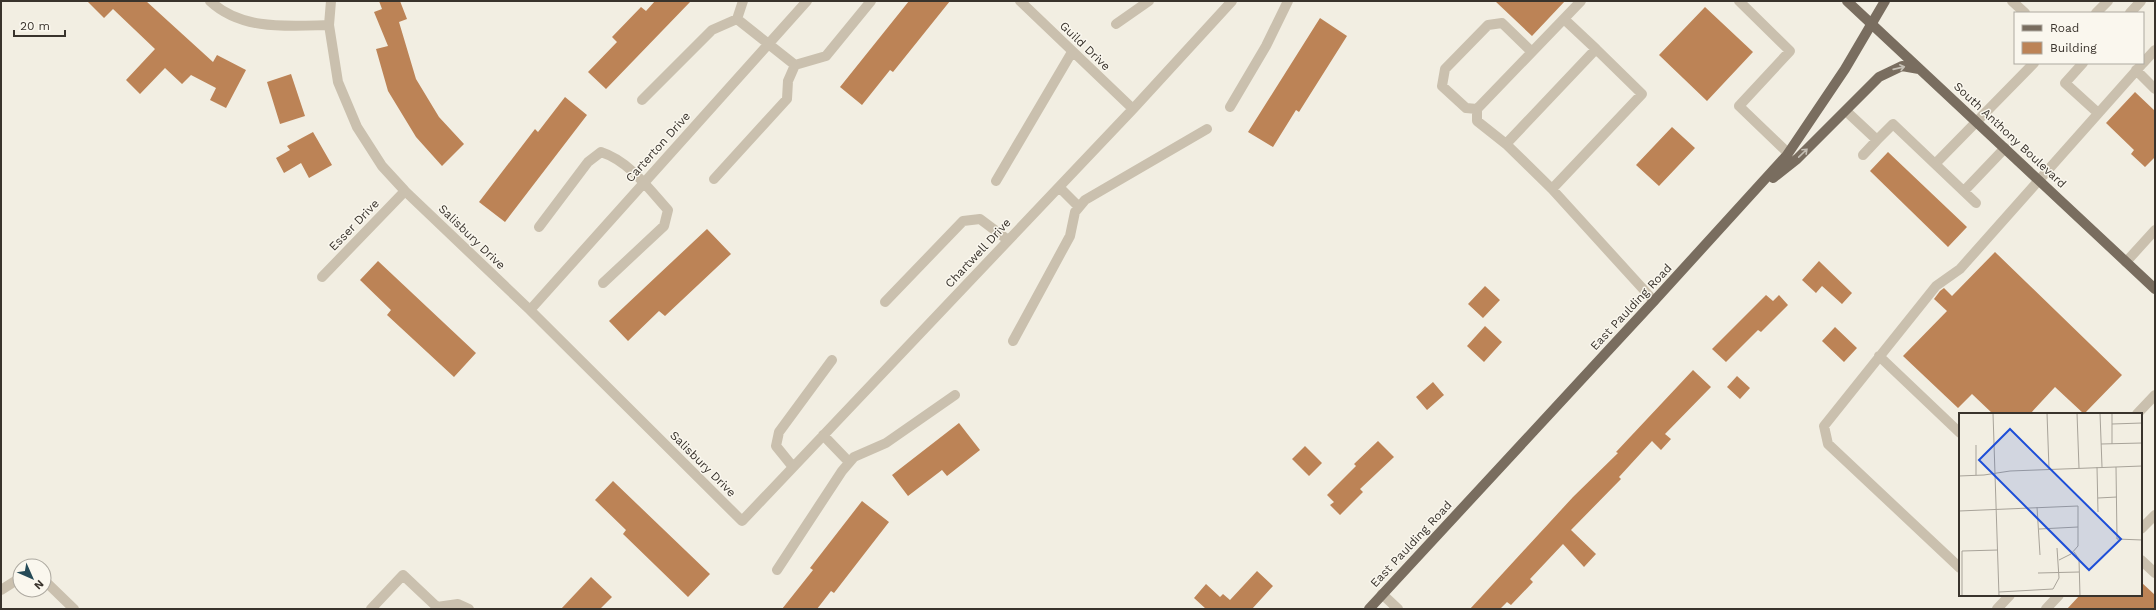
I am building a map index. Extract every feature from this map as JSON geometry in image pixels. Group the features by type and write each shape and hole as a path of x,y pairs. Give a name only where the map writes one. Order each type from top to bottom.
{"main road":[{"name":"South Anthony Boulevard","path":"1847,1 2155,289"},
{"name":"East Paulding Road","path":"1368,609 1751,196 1788,153 1886,1"},
{"path":"1751,196 1797,159 1872,83 1887,72 1902,66 1920,69"}],"street":[{"path":"210,1 246,21 278,26 329,25"},
{"name":"Salisbury Drive","path":"331,1 329,25 338,82 357,127 382,166 405,191 530,310 742,521"},
{"path":"642,100 712,30 737,19 743,1"},
{"name":"Carterton Drive","path":"530,310 807,1"},
{"path":"795,65 826,56 871,1"},
{"name":"Guild Drive","path":"1020,1 1133,109"},
{"path":"1116,24 1149,1"},
{"name":"Chartwell Drive","path":"742,521 1133,109 1232,1"},
{"path":"1230,108 1288,1"},
{"path":"1582,1 1477,108 1477,121 1506,144 1552,190 1654,301"},
{"path":"1739,1 1790,51 1739,106 1788,153"},
{"path":"2012,1 2024,12"},
{"path":"2097,12 2108,1"},
{"path":"2131,12 2141,1"},
{"path":"737,19 767,45 795,65"},
{"path":"1552,190 1642,94 1564,19"},
{"path":"1477,108 1466,108 1442,86 1445,69 1488,25 1502,23 1532,52"},
{"path":"1506,144 1596,49"},
{"path":"2144,62 2155,50"},
{"path":"996,181 1072,52"},
{"path":"1935,164 2033,64"},
{"path":"2082,64 2065,83 2098,113"},
{"path":"714,179 787,99 788,81 795,65"},
{"path":"1959,567 1828,444 1824,426 1936,286 1960,269 2141,65 2155,89"},
{"path":"1846,111 1877,140"},
{"path":"1863,155 1893,124 1976,203"},
{"path":"1014,341 1070,236 1075,212 1085,200 1207,129"},
{"path":"1964,191 2005,148"},
{"path":"539,227 588,162 601,152 613,156 644,182 668,210 664,226 602,284"},
{"path":"1059,187 1079,207"},
{"name":"Esser Drive","path":"322,277 405,191"},
{"path":"885,302 963,221 980,219 1008,240"},
{"path":"2126,262 2155,230"},
{"path":"1879,356 1959,432"},
{"path":"793,467 776,446 779,432 832,360"},
{"path":"2138,413 2155,394"},
{"path":"777,570 849,462 854,457 886,443 955,395"},
{"path":"823,435 849,462"},
{"path":"2142,528 2155,515"},
{"path":"2142,561 2155,573"},
{"path":"371,609 403,575 438,608 458,604 469,609"},
{"path":"1,590 12,583"},
{"path":"52,588 74,609"},
{"path":"1382,594 1398,609"},
{"path":"1998,609 2009,596"},
{"path":"2046,609 2058,596"}],"building":[{"path":"87,1 146,1 213,62 217,55 246,70 226,108 210,100 216,88 191,75 182,84 165,68 140,94 126,80 155,49 113,9 104,18"},
{"path":"379,1 400,1 407,19 399,22 416,79 439,117 464,144 442,166 416,137 388,91 376,49 388,46 374,12 382,9"},
{"path":"655,1 691,1 606,89 588,72 617,42 612,37 641,7 646,11"},
{"path":"909,1 950,1 893,72 890,70 862,105 840,87"},
{"path":"1495,1 1565,1 1532,36"},
{"path":"1705,7 1753,52 1707,101 1659,55"},
{"path":"1320,18 1347,36 1299,112 1296,110 1273,147 1248,132"},
{"path":"291,74 305,116 280,124 267,82"},
{"path":"2135,92 2155,111 2155,157 2145,167 2131,154 2134,150 2106,123"},
{"path":"565,97 587,115 505,222 479,202 535,129 538,132"},
{"path":"1672,127 1695,148 1659,186 1636,165"},
{"path":"313,132 332,165 309,178 301,163 284,173 276,158 290,150 287,146"},
{"path":"1888,152 1967,227 1948,247 1870,171"},
{"path":"707,229 731,254 665,316 659,311 628,341 609,321"},
{"path":"1995,252 2122,375 2085,413 2083,413 2055,387 2031,413 1992,413 1972,394 1958,408 1903,356 1947,311 1934,299 1940,291 1944,288 1952,296"},
{"path":"378,261 476,353 454,377 387,315 391,310 360,280"},
{"path":"1819,261 1852,293 1842,304 1822,286 1816,293 1802,280"},
{"path":"1485,286 1500,300 1483,318 1468,304"},
{"path":"1766,295 1773,301 1779,295 1788,305 1761,332 1758,330 1726,362 1712,349"},
{"path":"1485,326 1502,342 1484,362 1467,346"},
{"path":"1835,327 1857,348 1844,362 1822,341"},
{"path":"1693,370 1711,387 1665,434 1671,439 1661,450 1652,441 1619,477 1621,479 1571,530 1596,554 1584,567 1563,544 1530,579 1533,582 1511,605 1507,602 1500,609 1470,609 1573,497 1618,453 1616,452"},
{"path":"1737,376 1750,388 1740,399 1727,387"},
{"path":"1433,382 1444,395 1427,410 1416,397"},
{"path":"959,423 980,450 947,476 942,470 908,496 892,475"},
{"path":"1378,441 1394,457 1360,489 1363,492 1340,515 1330,505 1334,502 1327,495 1356,466 1354,464"},
{"path":"1305,446 1322,463 1309,476 1292,459"},
{"path":"613,481 710,574 688,597 623,534 626,530 595,500"},
{"path":"862,501 889,522 834,593 831,591 817,609 782,609 813,570 810,568"},
{"path":"1257,571 1273,586 1252,609 1206,609 1194,598 1206,584 1220,597 1223,594 1230,600"},
{"path":"591,577 612,597 600,609 561,609"},
{"path":"2142,583 2155,595 2155,609 2067,609 2079,596 2142,596"}]}
